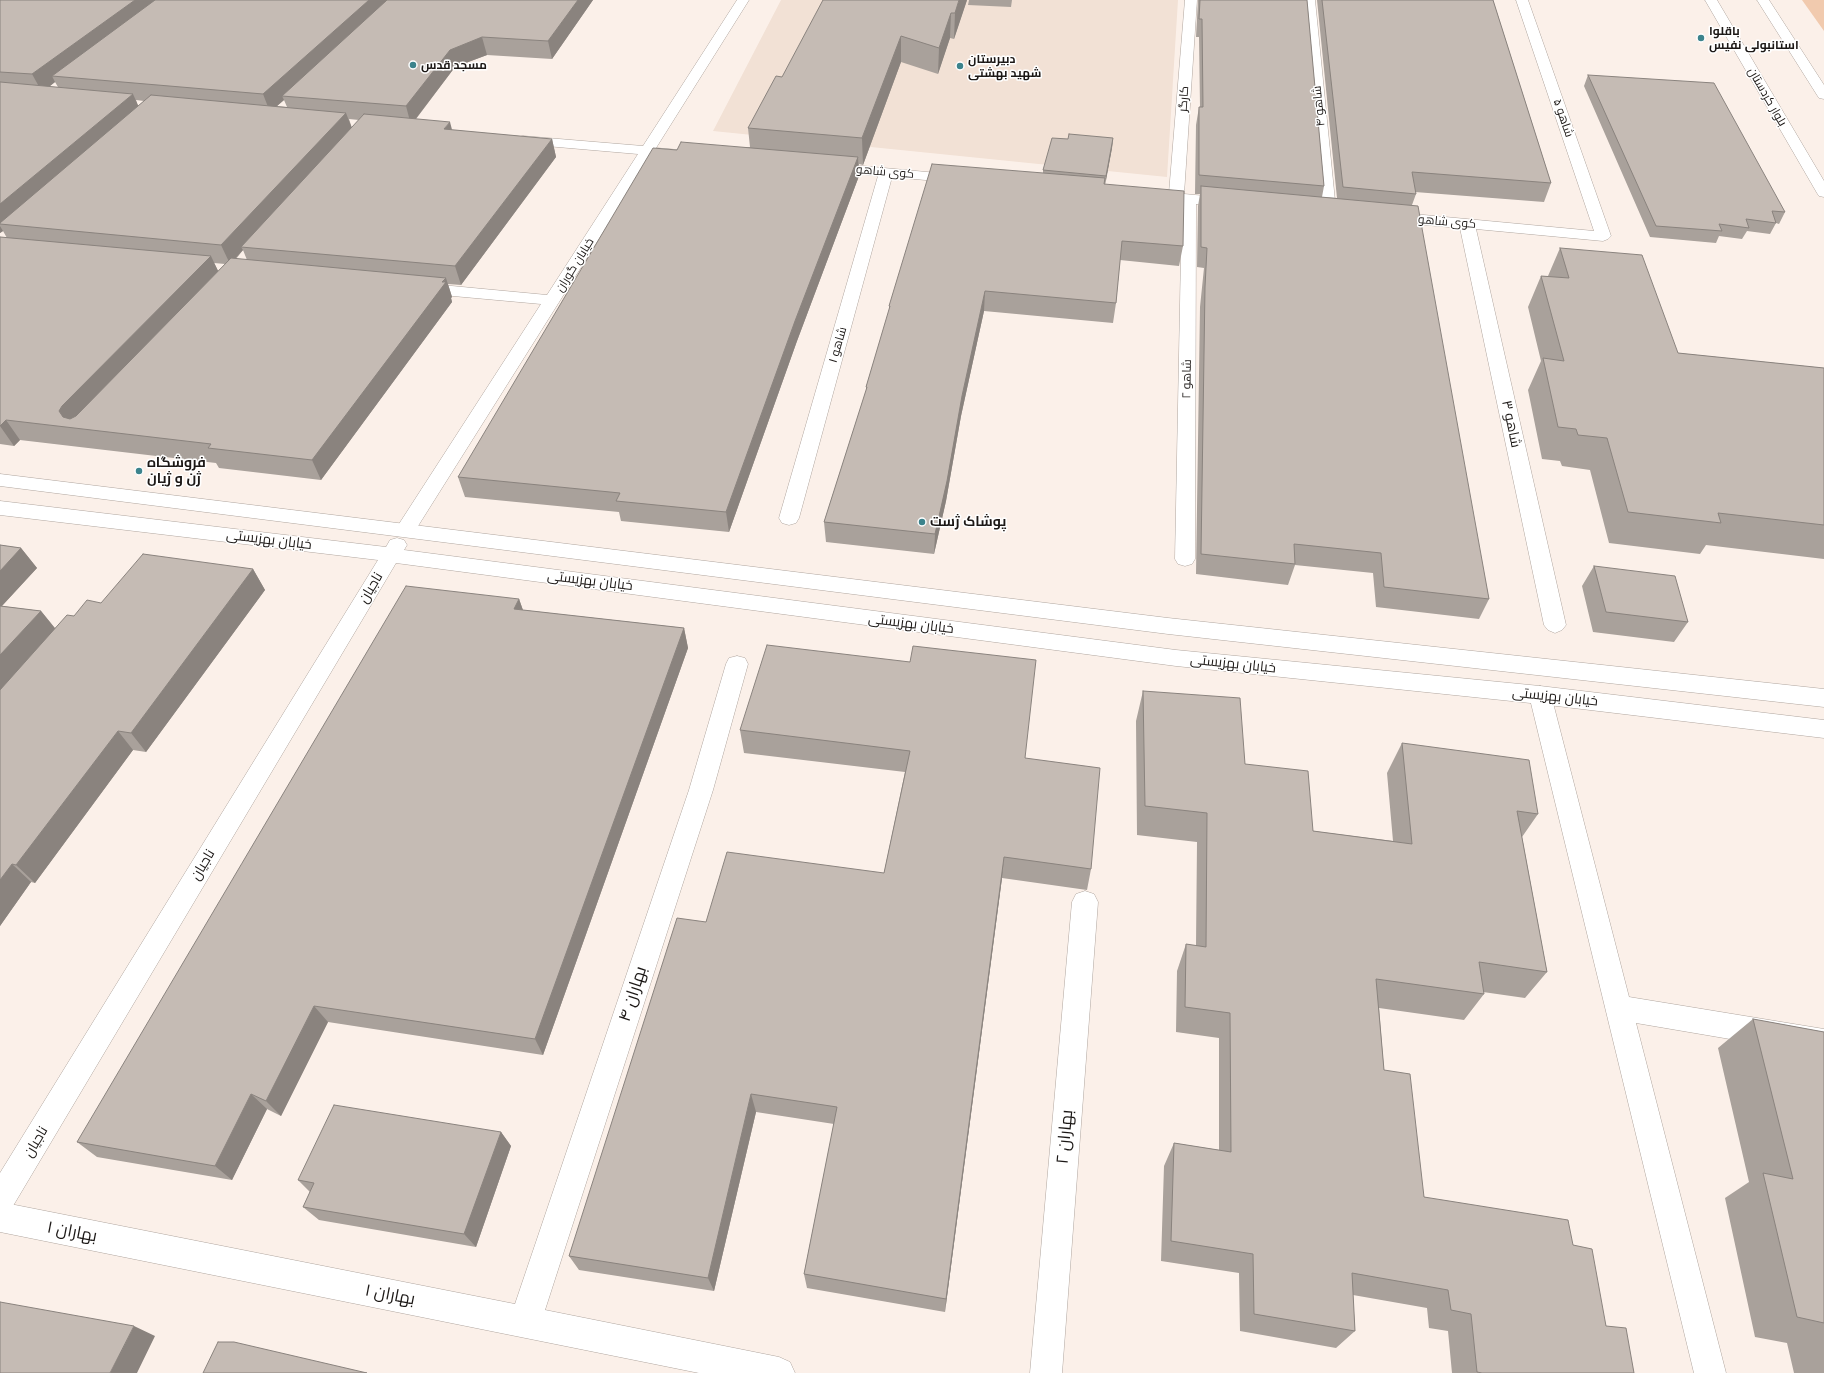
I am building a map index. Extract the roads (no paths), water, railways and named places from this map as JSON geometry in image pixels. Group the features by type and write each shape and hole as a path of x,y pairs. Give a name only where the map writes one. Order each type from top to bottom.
{"street":[{"name":"خیابان گوران","path":"406,529 743,0"},
{"name":"کارگر","path":"1183,198 1192,0"},
{"name":"شاهو ۴","path":"1309,0 1329,211"},
{"name":"شاهو ۵","path":"1522,0 1603,236"},
{"name":"بلوار کردستان","path":"1711,0 1824,193"},
{"path":"1763,0 1824,95"},
{"path":"507,139 693,155"},
{"name":"کوی شاهو","path":"817,166 973,180"},
{"name":"شاهو ۱","path":"789,518 886,172"},
{"path":"1145,195 1243,204"},
{"name":"شاهو ۲","path":"1183,198 1185,558"},
{"path":"1314,210 1344,213"},
{"name":"کوی شاهو","path":"1375,215 1603,236"},
{"name":"شاهو ۳","path":"1467,224 1555,625"},
{"path":"402,286 552,300"},
{"name":"خیابان بهزیستی","path":"0,480 406,529 1168,626 1824,698"},
{"name":"خیابان بهزیستی","path":"0,508 391,555 1176,658 1540,695 1824,729"},
{"name":"ناجیان","path":"0,1201 406,529"},
{"name":"بهاران ۴","path":"525,1322 701,790 738,664"},
{"path":"1533,666 1710,1373"},
{"name":"بهاران ۲","path":"1046,1373 1085,902"},
{"path":"1618,1008 1824,1042"},
{"name":"بهاران ۱","path":"0,1217 779,1373"}],"place":[{"name":"باقلوا استانبولی نفیس","path":"1701,38"},
{"name":"مسجد قدس","path":"413,65"},
{"name":"دبیرستان شهید بهشتی","path":"960,66"},
{"name":"فروشگاه ژن و ژیان","path":"139,471"},
{"name":"پوشاک ژست","path":"922,522"}]}
